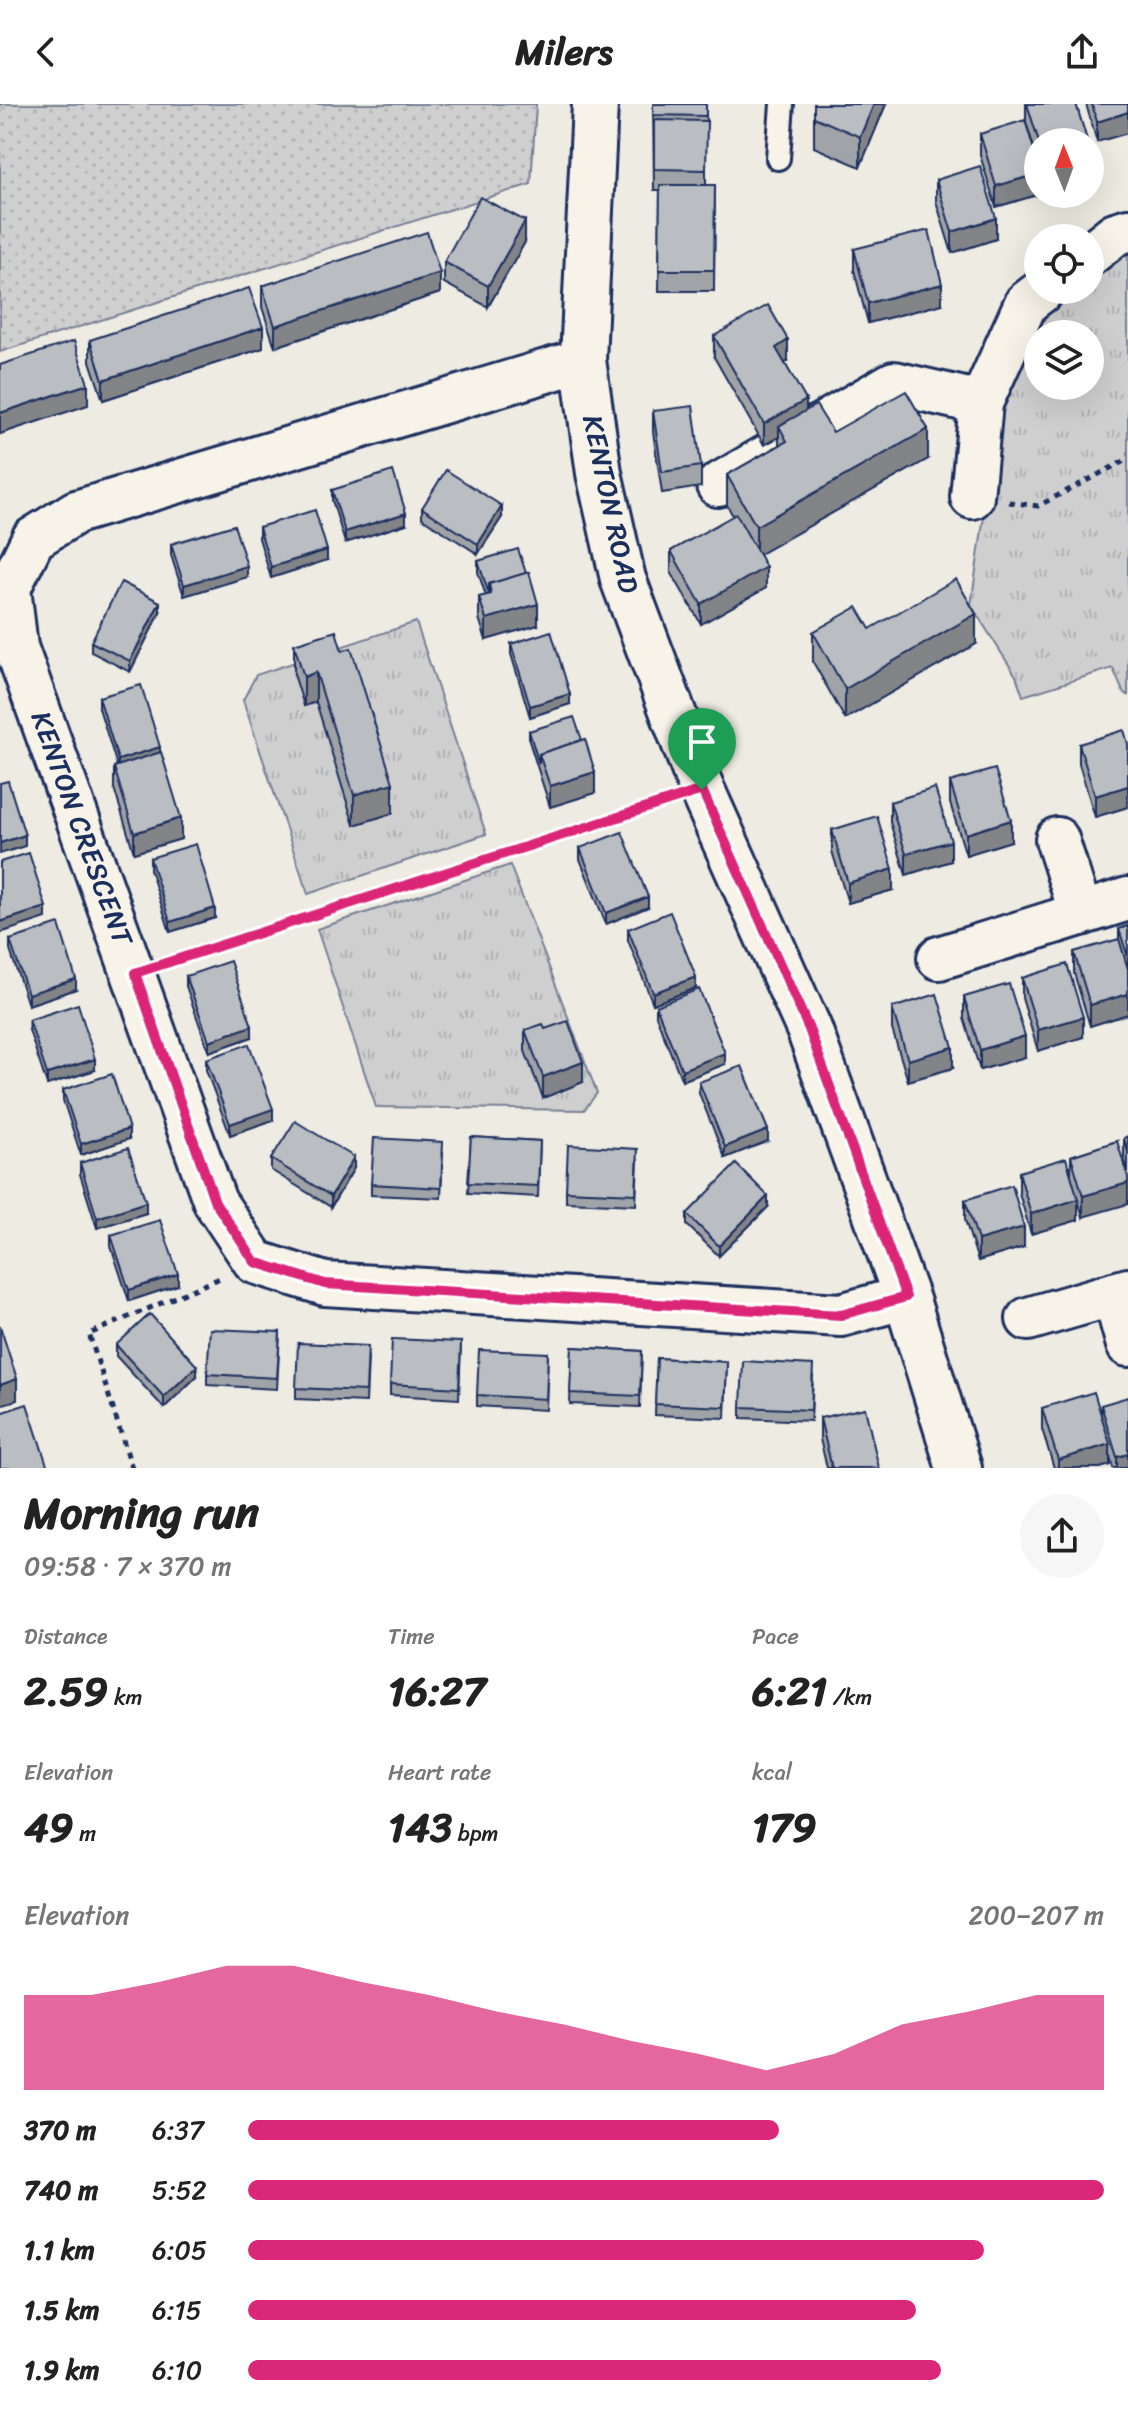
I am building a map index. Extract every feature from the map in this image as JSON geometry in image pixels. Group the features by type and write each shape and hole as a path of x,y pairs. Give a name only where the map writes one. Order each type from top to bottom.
{"street":[{"name":"KENTON ROAD","path":"595,104 583,360 599,473 623,579 702,790 809,1029 906,1297 959,1468"},
{"path":"1104,243 1115,234 1128,230"},
{"path":"972,497 981,403 1026,304"},
{"name":"KENTON CRESCENT","path":"255,1262 215,1202 16,647 9,588 33,539 76,512 583,360"},
{"path":"718,485 894,383 981,403"},
{"path":"1057,839 1081,914"},
{"path":"939,958 1128,899"},
{"path":"255,1262 325,1284 825,1315 841,1315 906,1297"},
{"path":"1028,1319 1121,1292 1128,1345"}],"lane":[{"path":"778,158 782,104"}],"path":[{"path":"972,497 1038,506 1128,459"},
{"path":"135,973 702,790"},
{"path":"132,1468 89,1334 255,1262"}],"green space":[{"path":"0,104 536,104 531,184 0,352"},
{"path":"1128,251 1128,695 1123,692 1113,668 1023,696 1016,676 971,605 997,426 1012,373 1024,349 1024,400 1104,400 1104,320 1042,320 1060,304 1104,304 1104,266 1118,253"},
{"path":"416,622 486,834 308,894 243,700 256,675"},
{"path":"510,865 597,1093 584,1110 376,1107 317,929"}],"building":[{"path":"653,104 706,104 706,116 653,115"},
{"path":"814,104 874,104 860,137 814,117"},
{"path":"1027,104 1076,104 1083,128 1035,128"},
{"path":"1092,104 1128,104 1128,112 1097,122"},
{"path":"654,120 707,121 706,170 654,169"},
{"path":"1025,120 1027,128 1024,128 1024,178 996,186 980,134"},
{"path":"980,166 996,218 952,232 936,180"},
{"path":"660,185 715,185 714,270 659,270"},
{"path":"480,197 525,221 488,286 444,262"},
{"path":"929,230 942,284 868,303 854,249"},
{"path":"427,232 440,273 275,326 262,286"},
{"path":"249,288 263,327 103,380 90,340"},
{"path":"768,305 788,340 776,348 806,400 764,424 714,336"},
{"path":"74,341 88,384 0,413 0,365"},
{"path":"906,391 928,429 756,526 727,475 787,441 779,426 816,405 833,432"},
{"path":"693,406 701,466 662,472 653,411"},
{"path":"446,470 502,506 478,544 422,508"},
{"path":"393,471 406,513 345,532 332,490"},
{"path":"315,510 327,550 271,567 259,527"},
{"path":"736,514 766,567 701,604 671,551"},
{"path":"234,525 247,566 184,585 171,544"},
{"path":"518,549 526,573 489,584 489,594 478,561"},
{"path":"529,572 538,604 486,619 479,597 491,594 489,584"},
{"path":"956,579 976,614 845,689 813,632 857,607 870,629"},
{"path":"121,582 160,602 130,661 91,642"},
{"path":"336,631 342,651 351,648 393,783 354,795 316,672 304,677 294,644"},
{"path":"551,631 570,694 530,706 511,644"},
{"path":"141,685 160,747 118,760 99,697"},
{"path":"574,717 582,740 539,754 539,764 529,731"},
{"path":"1124,730 1128,744 1128,786 1095,796 1079,744"},
{"path":"585,739 595,772 550,786 539,754"},
{"path":"161,752 181,818 134,833 114,767"},
{"path":"995,769 1011,820 966,834 950,782"},
{"path":"8,781 25,835 0,843 0,783"},
{"path":"935,788 951,841 906,854 890,802"},
{"path":"877,816 893,869 848,883 832,830"},
{"path":"622,832 648,897 606,913 580,848"},
{"path":"196,844 215,908 170,922 150,858"},
{"path":"29,853 46,907 0,922 0,862"},
{"path":"670,912 696,977 653,993 628,929"},
{"path":"59,924 76,979 28,994 10,940"},
{"path":"1128,926 1128,957 1119,929"},
{"path":"1119,939 1128,969 1128,994 1090,1005 1074,952"},
{"path":"230,961 252,1026 209,1041 186,976"},
{"path":"1067,964 1083,1017 1038,1030 1022,978"},
{"path":"1009,984 1025,1036 980,1050 964,997"},
{"path":"699,989 725,1053 682,1070 656,1006"},
{"path":"937,994 953,1047 908,1060 892,1008"},
{"path":"78,1004 95,1059 47,1074 29,1020"},
{"path":"568,1021 583,1062 543,1077 525,1030 543,1024 545,1029"},
{"path":"249,1044 273,1109 230,1124 206,1059"},
{"path":"742,1066 768,1130 725,1147 699,1082"},
{"path":"112,1074 129,1129 81,1144 63,1090"},
{"path":"295,1121 354,1157 331,1196 271,1159"},
{"path":"471,1137 540,1141 538,1186 468,1183"},
{"path":"374,1138 443,1142 441,1188 371,1184"},
{"path":"1117,1141 1128,1183 1083,1196 1071,1156"},
{"path":"568,1145 638,1149 636,1194 566,1191"},
{"path":"128,1148 146,1202 97,1218 80,1163"},
{"path":"1066,1158 1078,1199 1031,1214 1019,1172"},
{"path":"736,1164 768,1196 719,1246 687,1214"},
{"path":"1012,1185 1024,1227 978,1240 965,1200"},
{"path":"160,1220 178,1274 129,1290 111,1235"},
{"path":"150,1314 197,1366 164,1397 116,1345"},
{"path":"0,1326 17,1379 0,1385"},
{"path":"210,1329 280,1332 277,1378 207,1374"},
{"path":"392,1339 461,1342 459,1388 390,1384"},
{"path":"298,1343 368,1346 366,1391 296,1388"},
{"path":"572,1347 642,1351 640,1396 570,1393"},
{"path":"479,1350 548,1353 546,1399 477,1395"},
{"path":"657,1358 727,1362 725,1407 655,1404"},
{"path":"743,1361 813,1365 811,1410 741,1407"},
{"path":"1094,1392 1110,1444 1058,1460 1042,1408"},
{"path":"1128,1397 1128,1454 1117,1457 1101,1405"},
{"path":"27,1404 48,1468 0,1468 0,1413"},
{"path":"865,1408 879,1468 832,1468 820,1418"}],"route":[{"path":"702,790 809,1029 906,1297 841,1315 325,1284 255,1262 215,1202 135,973 702,790"}]}
